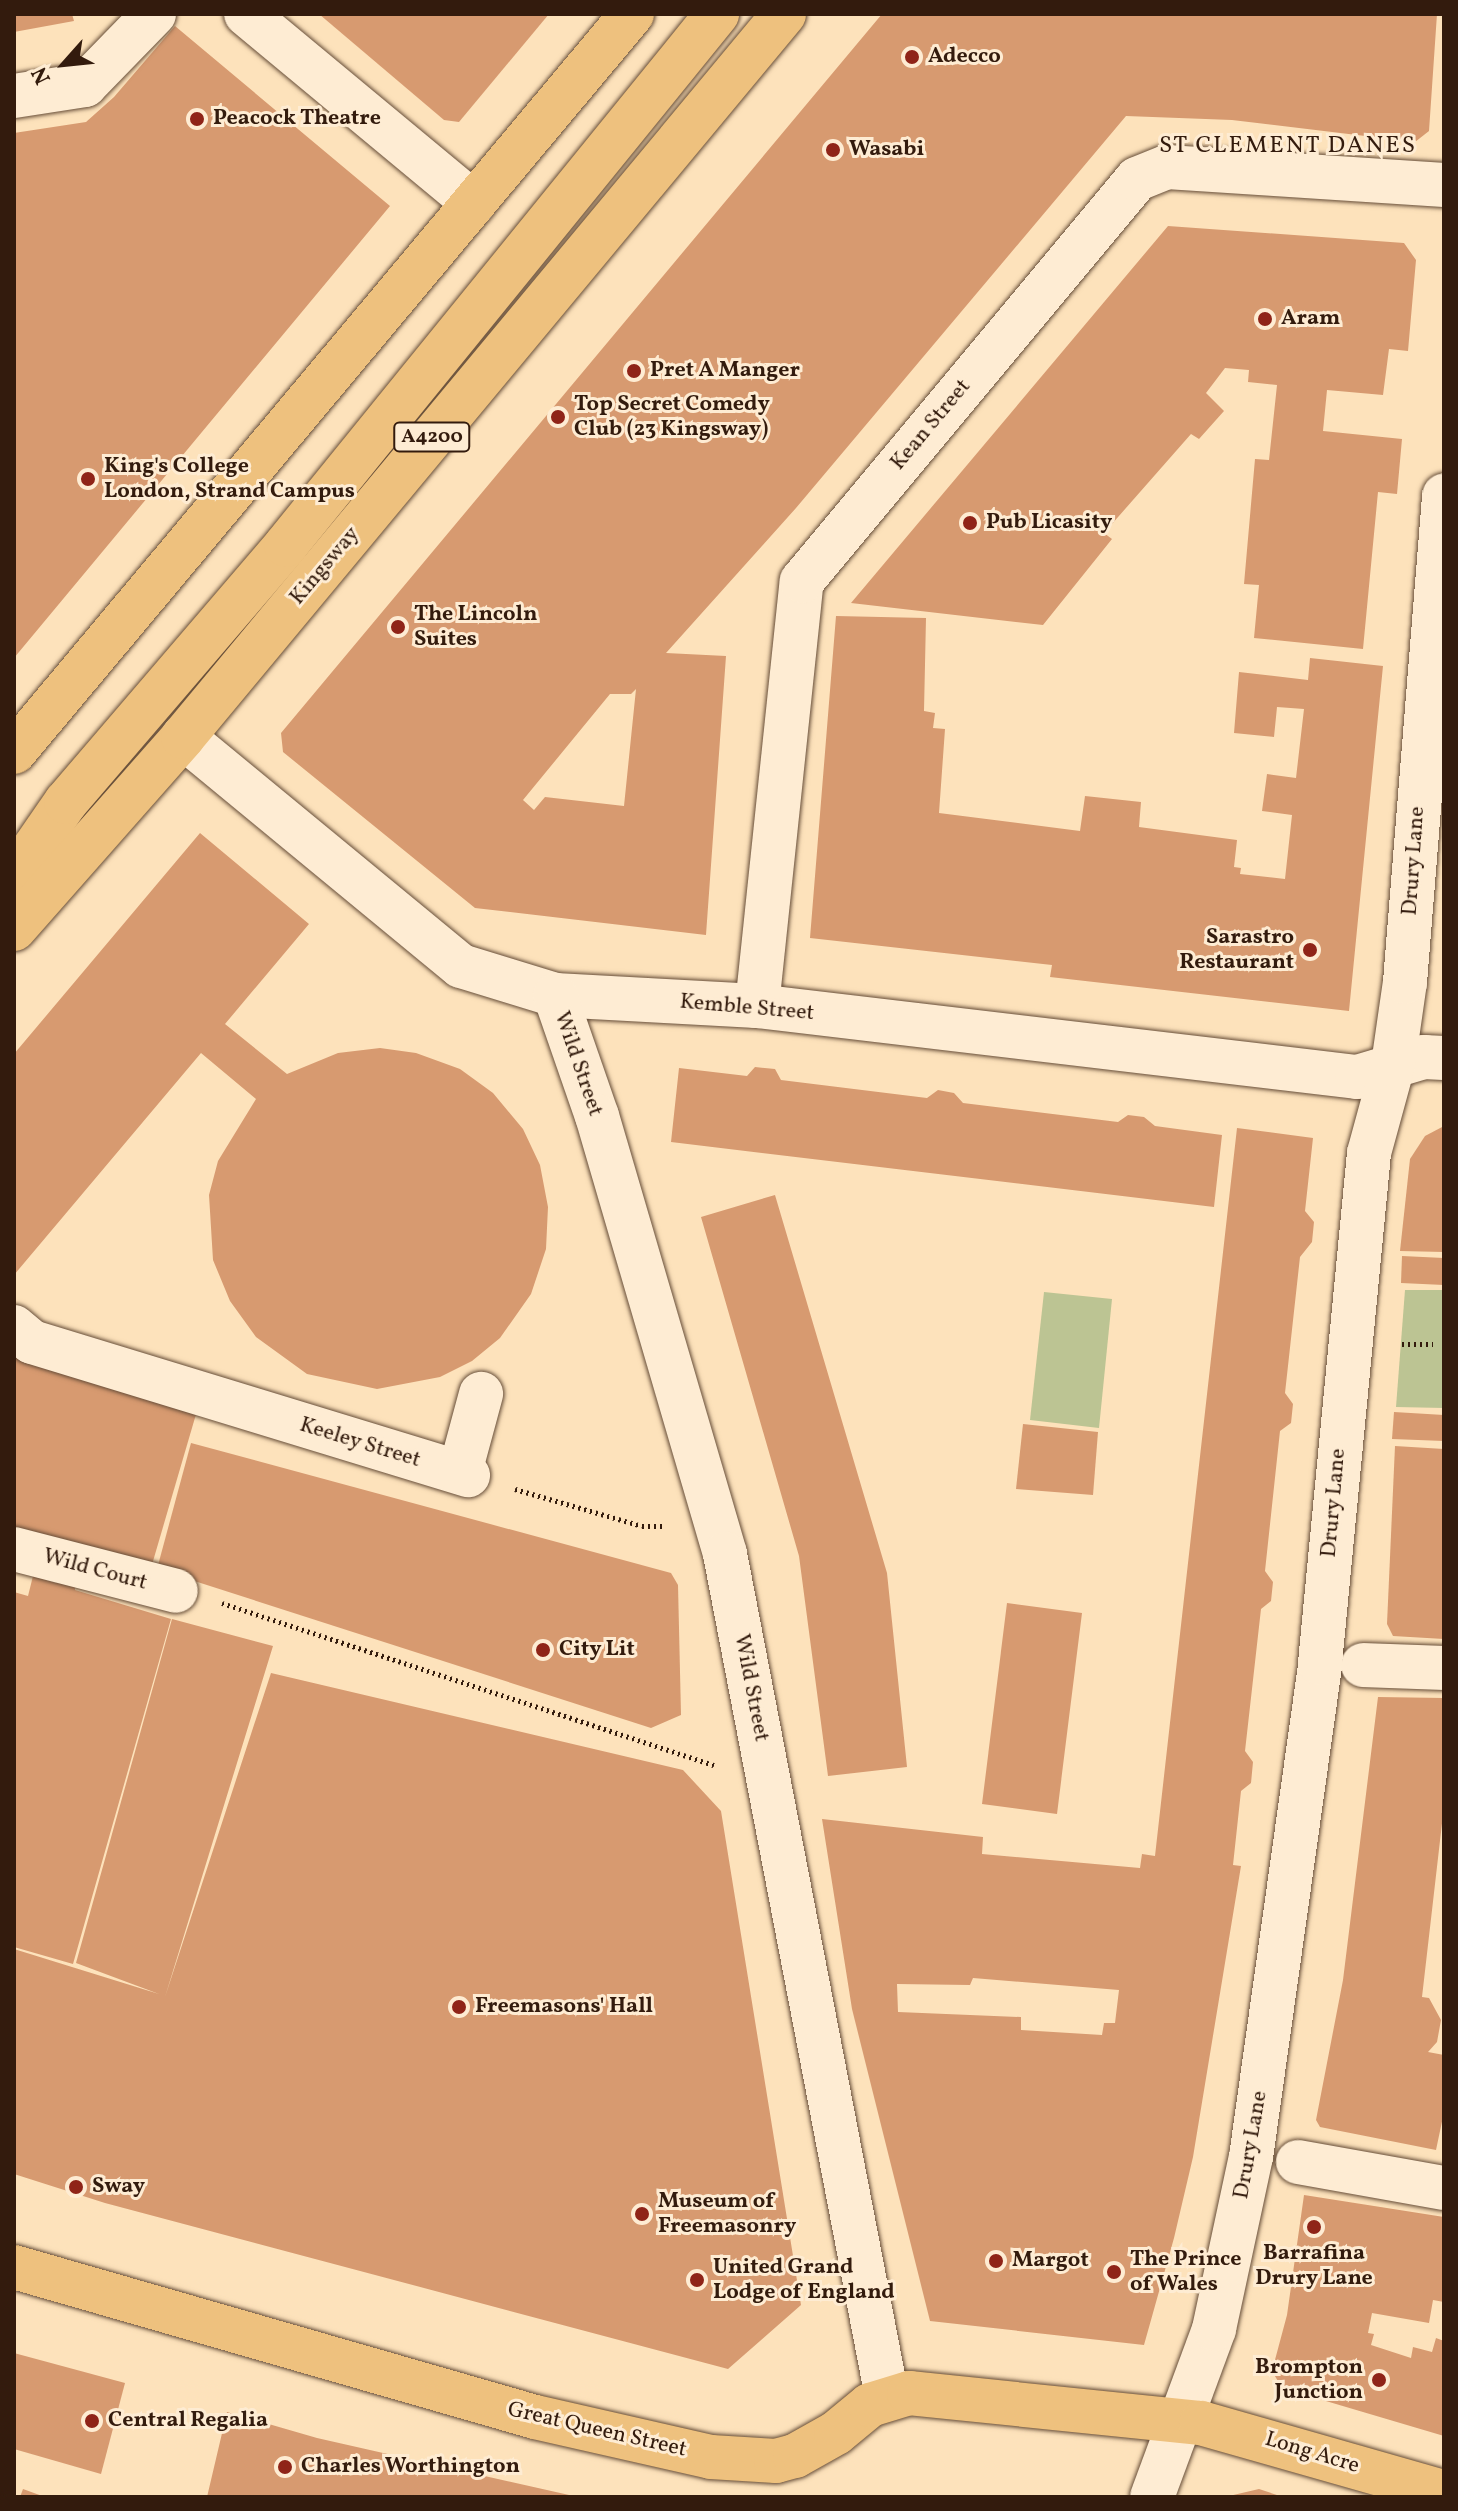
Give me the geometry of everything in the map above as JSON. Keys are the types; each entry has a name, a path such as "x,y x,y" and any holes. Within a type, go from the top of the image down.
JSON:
{"main road":[{"path":"14,752 632,14"},
{"name":"Kingsway","path":"14,877 66,802 286,545 717,14"},
{"name":"Kingsway","path":"14,929 183,737 784,14"},
{"name":"Great Queen Street","path":"14,2267 535,2417 711,2457 776,2461 795,2456 887,2397 909,2393 1179,2423"},
{"name":"Long Acre","path":"1179,2423 1243,2432 1444,2492"}],"street":[{"path":"14,96 85,85 154,14"},
{"path":"246,14 474,203"},
{"name":"Kean Street","path":"757,1006 802,581 1137,179 1167,167 1444,185"},
{"name":"Drury Lane","path":"1152,2497 1214,2329 1251,2157 1320,1663 1369,1153 1393,1065 1405,982 1444,496"},
{"name":"Kemble Street","path":"183,737 461,966 555,995 757,1006 1357,1077 1393,1065 1444,1058"},
{"name":"Wild Street","path":"555,995 597,1116 714,1514 887,2397"},
{"name":"Keeley Street","path":"14,1327 32,1342 464,1474"},
{"path":"464,1474 481,1394"},
{"name":"Wild Court","path":"14,1549 176,1591"},
{"path":"1363,1665 1444,1668"},
{"path":"1298,2162 1444,2188"}],"path":[{"path":"1422,1344 1433,1344"},
{"path":"464,1474 642,1526 714,1514"},
{"path":"275,1617 730,1771"}],"green space":[{"path":"1405,1290 1444,1290 1444,1408 1396,1407"},
{"path":"1044,1292 1112,1299 1099,1428 1030,1420"}],"building":[{"path":"14,14 72,14 74,21 14,32"},
{"path":"319,14 549,14 459,122 444,120"},
{"path":"882,14 1437,14 1429,131 1415,142 1232,120 1126,116 796,508 666,653 726,656 706,935 475,908 283,752 281,733","holes":["636,689 624,806 545,797 534,810 523,800 610,694 631,694"]},
{"name":"King's College London, Strand Campus","path":"175,26 390,206 14,658 14,133 86,122 114,97"},
{"path":"1168,226 1404,243 1416,260 1408,351 1389,349 1383,395 1327,390 1323,431 1402,439 1397,494 1378,492 1363,649 1254,638 1259,585 1244,584 1255,459 1269,460 1277,385 1248,382 1249,370 1225,368 1206,393 1224,411 1199,439 1191,434 1104,533 1112,539 1043,625 851,603"},
{"path":"836,616 926,618 924,711 935,713 933,728 945,729 939,813 1080,831 1085,796 1141,802 1139,827 1237,840 1234,867 1241,868 1240,874 1285,879 1292,815 1262,811 1267,774 1296,778 1304,709 1277,707 1274,737 1234,733 1239,672 1308,680 1310,658 1383,666 1349,1011 1050,977 1052,965 810,938"},
{"path":"200,833 309,924 225,1024 287,1074 338,1053 380,1048 416,1053 460,1069 493,1093 523,1129 540,1165 548,1207 546,1249 531,1294 500,1338 472,1361 440,1377 377,1389 307,1374 256,1337 230,1301 213,1260 209,1195 218,1161 256,1099 201,1053 14,1275 14,1054"},
{"path":"755,1067 775,1069 781,1080 927,1098 938,1090 954,1093 963,1103 1118,1122 1128,1115 1144,1117 1155,1126 1222,1135 1214,1207 671,1142 679,1068 747,1076"},
{"path":"1444,1126 1444,1252 1400,1251 1410,1159 1425,1136"},
{"path":"1237,1128 1313,1138 1305,1211 1314,1222 1312,1242 1300,1257 1285,1393 1293,1404 1291,1423 1280,1431 1265,1571 1273,1582 1271,1601 1261,1609 1245,1751 1253,1762 1251,1783 1241,1791 1233,1865 1241,1866 1193,2157 1144,2345 930,2321 852,2009 822,1819 983,1837 982,1854 1140,1868 1142,1854 1155,1856","holes":["973,1978 1119,1990 1115,2023 1104,2023 1102,2035 1021,2030 1021,2017 898,2012 897,1984 970,1985"]},
{"path":"775,1195 887,1573 907,1767 828,1776 799,1556 701,1217"},
{"path":"1402,1256 1444,1258 1444,1285 1401,1283"},
{"path":"14,1343 199,1404 151,1568 14,1535"},
{"path":"1394,1412 1444,1415 1444,1441 1392,1439"},
{"path":"1023,1424 1098,1432 1093,1495 1016,1489"},
{"name":"City Lit","path":"191,1443 671,1573 678,1585 681,1715 651,1728 157,1569"},
{"path":"1395,1446 1444,1449 1444,1639 1393,1636 1387,1624"},
{"path":"33,1576 56,1583 60,1576 75,1577 75,1590 171,1619 73,1964 14,1947 14,1592 28,1596"},
{"path":"1007,1603 1082,1613 1057,1814 982,1804"},
{"name":"Freemasons' Hall","path":"172,1619 273,1646 165,1997 271,1673 683,1770 721,1811 801,2305 728,2369 105,2203 14,2174 14,1949 159,1994 76,1963"},
{"path":"1378,1697 1444,1698 1444,1806 1422,1997 1429,1998 1441,2020 1437,2042 1428,2052 1444,2055 1444,2112 1436,2150 1320,2127 1316,2120 1343,1980"},
{"path":"1304,2195 1444,2217 1444,2302 1433,2300 1429,2323 1372,2313 1368,2333 1374,2334 1371,2345 1411,2358 1413,2347 1432,2352 1436,2338 1444,2341 1444,2436 1282,2388 1272,2371 1287,2315"},
{"path":"14,2353 125,2383 101,2474 14,2449"},
{"path":"227,2412 317,2438 578,2497 207,2497"},
{"path":"23,2489 45,2497 20,2497"},
{"path":"1259,2489 1283,2497 1229,2497 1229,2496"}],"place":[{"name":"Adecco","path":"912,57"},
{"name":"Peacock Theatre","path":"197,119"},
{"name":"Wasabi","path":"833,150"},
{"name":"Aram","path":"1265,319"},
{"name":"Pret A Manger","path":"634,371"},
{"name":"Top Secret Comedy Club (23 Kingsway)","path":"558,417"},
{"name":"King's College London, Strand Campus","path":"88,479"},
{"name":"Pub Licasity","path":"970,523"},
{"name":"The Lincoln Suites","path":"398,627"},
{"name":"Sarastro Restaurant","path":"1310,950"},
{"name":"City Lit","path":"543,1650"},
{"name":"Freemasons' Hall","path":"459,2007"},
{"name":"Sway","path":"76,2187"},
{"name":"Museum of Freemasonry","path":"642,2214"},
{"name":"Barrafina Drury Lane","path":"1314,2227"},
{"name":"Margot","path":"996,2261"},
{"name":"The Prince of Wales","path":"1114,2272"},
{"name":"United Grand Lodge of England","path":"697,2280"},
{"name":"Brompton Junction","path":"1379,2380"},
{"name":"Central Regalia","path":"92,2421"},
{"name":"Charles Worthington","path":"285,2467"}],"district":[{"name":"ST CLEMENT DANES","path":"1288,147"}]}
